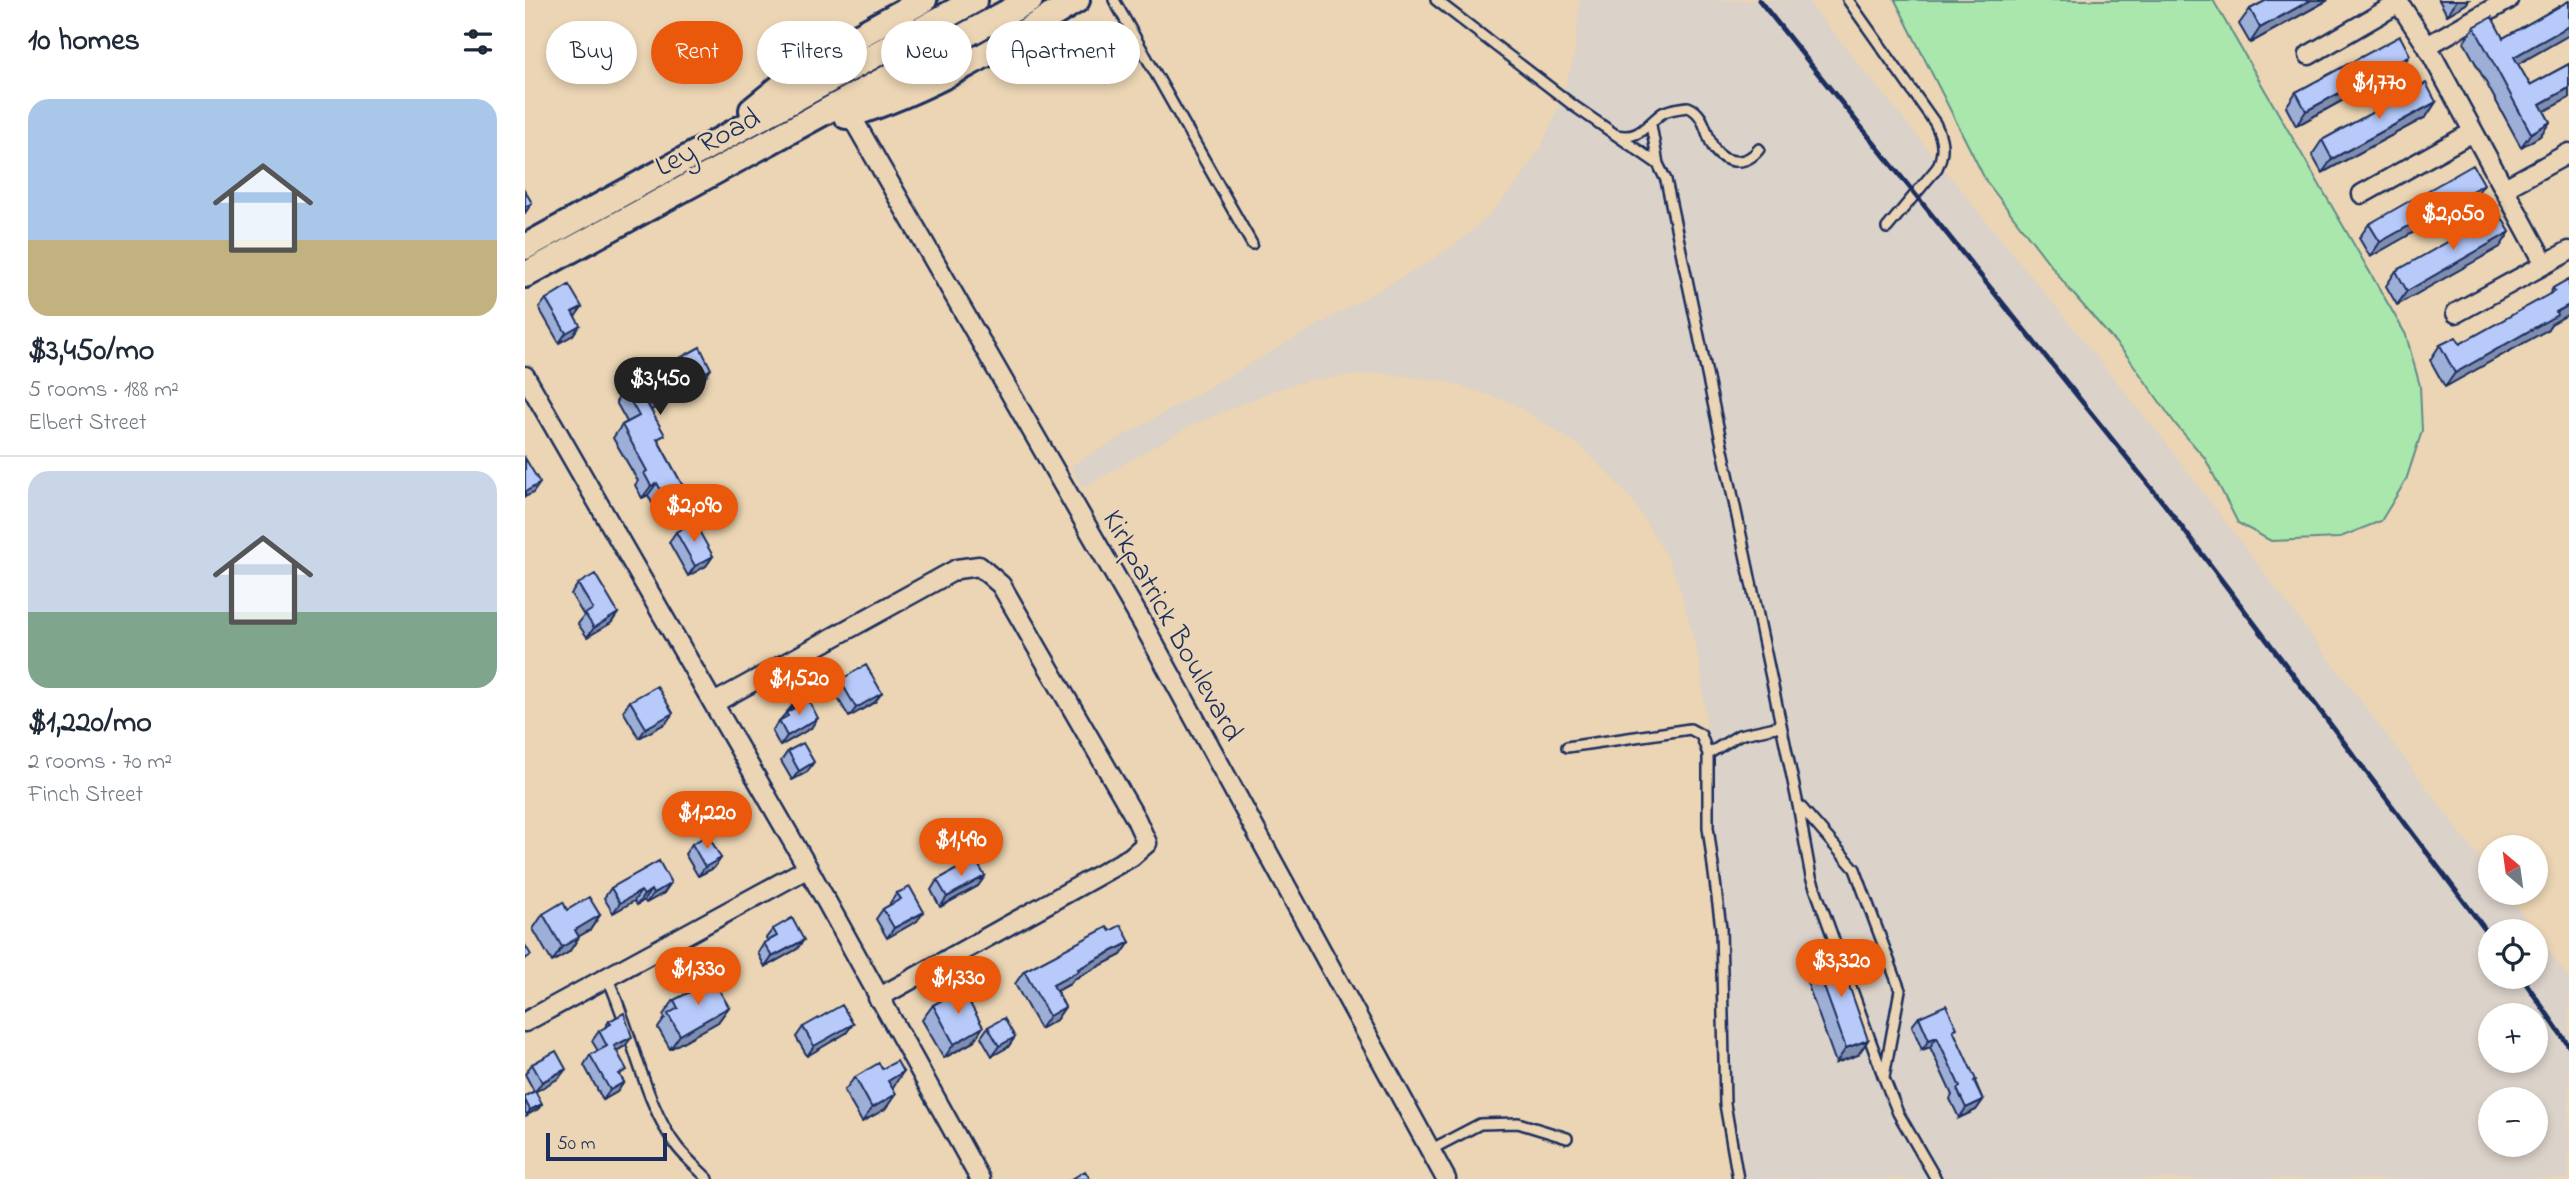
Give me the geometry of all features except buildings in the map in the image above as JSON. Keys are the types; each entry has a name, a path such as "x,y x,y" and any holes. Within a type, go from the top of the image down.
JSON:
{"main road":[{"path":"675,166 736,122 811,62 924,0"},
{"name":"Ley Road","path":"867,59 975,0"},
{"name":"Ley Road","path":"525,275 791,131 847,109 1030,0"},
{"path":"842,84 840,91 847,109 926,86 1013,40 1077,0"},
{"name":"Ley Road","path":"525,247 823,84"}],"street":[{"path":"2427,46 2508,0"},
{"path":"2309,55 2398,2 2427,46 2545,264"},
{"name":"Kirkpatrick Boulevard","path":"847,109 1143,624 1446,1179"},
{"path":"2362,194 2473,132"},
{"path":"2505,188 2569,153"},
{"path":"2456,313 2569,251"},
{"path":"525,376 809,867 878,998 980,1179"},
{"path":"714,703 957,569 979,566 1001,585 1136,819 1147,843 1131,857 878,998"},
{"path":"525,1022 809,867"}],"lane":[{"path":"1114,0 1252,244"},
{"path":"1436,0 1615,135 1658,164"},
{"path":"1847,0 1935,123 1943,145 1937,168 1887,228"},
{"path":"1615,135 1635,136 1666,111 1688,107 1700,115 1713,149 1719,156 1740,161 1754,155 1759,149"},
{"path":"1651,125 1658,164 1666,180 1674,212 1811,877 1898,1113 1936,1179"},
{"path":"1708,754 1739,735 1780,726"},
{"path":"1567,747 1690,729 1701,735 1708,754 1708,827 1721,928 1725,1104 1738,1179"},
{"path":"1798,805 1855,869 1900,990 1884,1078"},
{"path":"607,977 660,1115 677,1146 708,1179"},
{"path":"1430,1150 1480,1124 1518,1123 1567,1138"}],"shaded area":[{"path":"1580,0 1807,0 2163,439 2478,856 2478,905 2515,905 2526,919 2478,919 2478,989 2548,989 2548,950 2569,979 2569,1179 1745,1179 1734,1112 1700,664 1681,591 1668,558 1633,501 1609,474 1580,446 1513,403 1445,381 1379,373 1310,380 1274,390 1188,427 1083,488 1071,466 1459,242 1490,214 1516,185 1541,147 1557,111 1574,57"}],"green space":[{"path":"1895,0 2213,0 2406,335 2420,386 2422,431 2406,480 2381,521 2338,538 2271,541 2238,523 2205,458 2176,425 2128,357 2069,289 1986,181"}],"railway":[{"path":"1759,0 2165,505 2478,920"},
{"path":"2530,989 2569,1046"}]}
